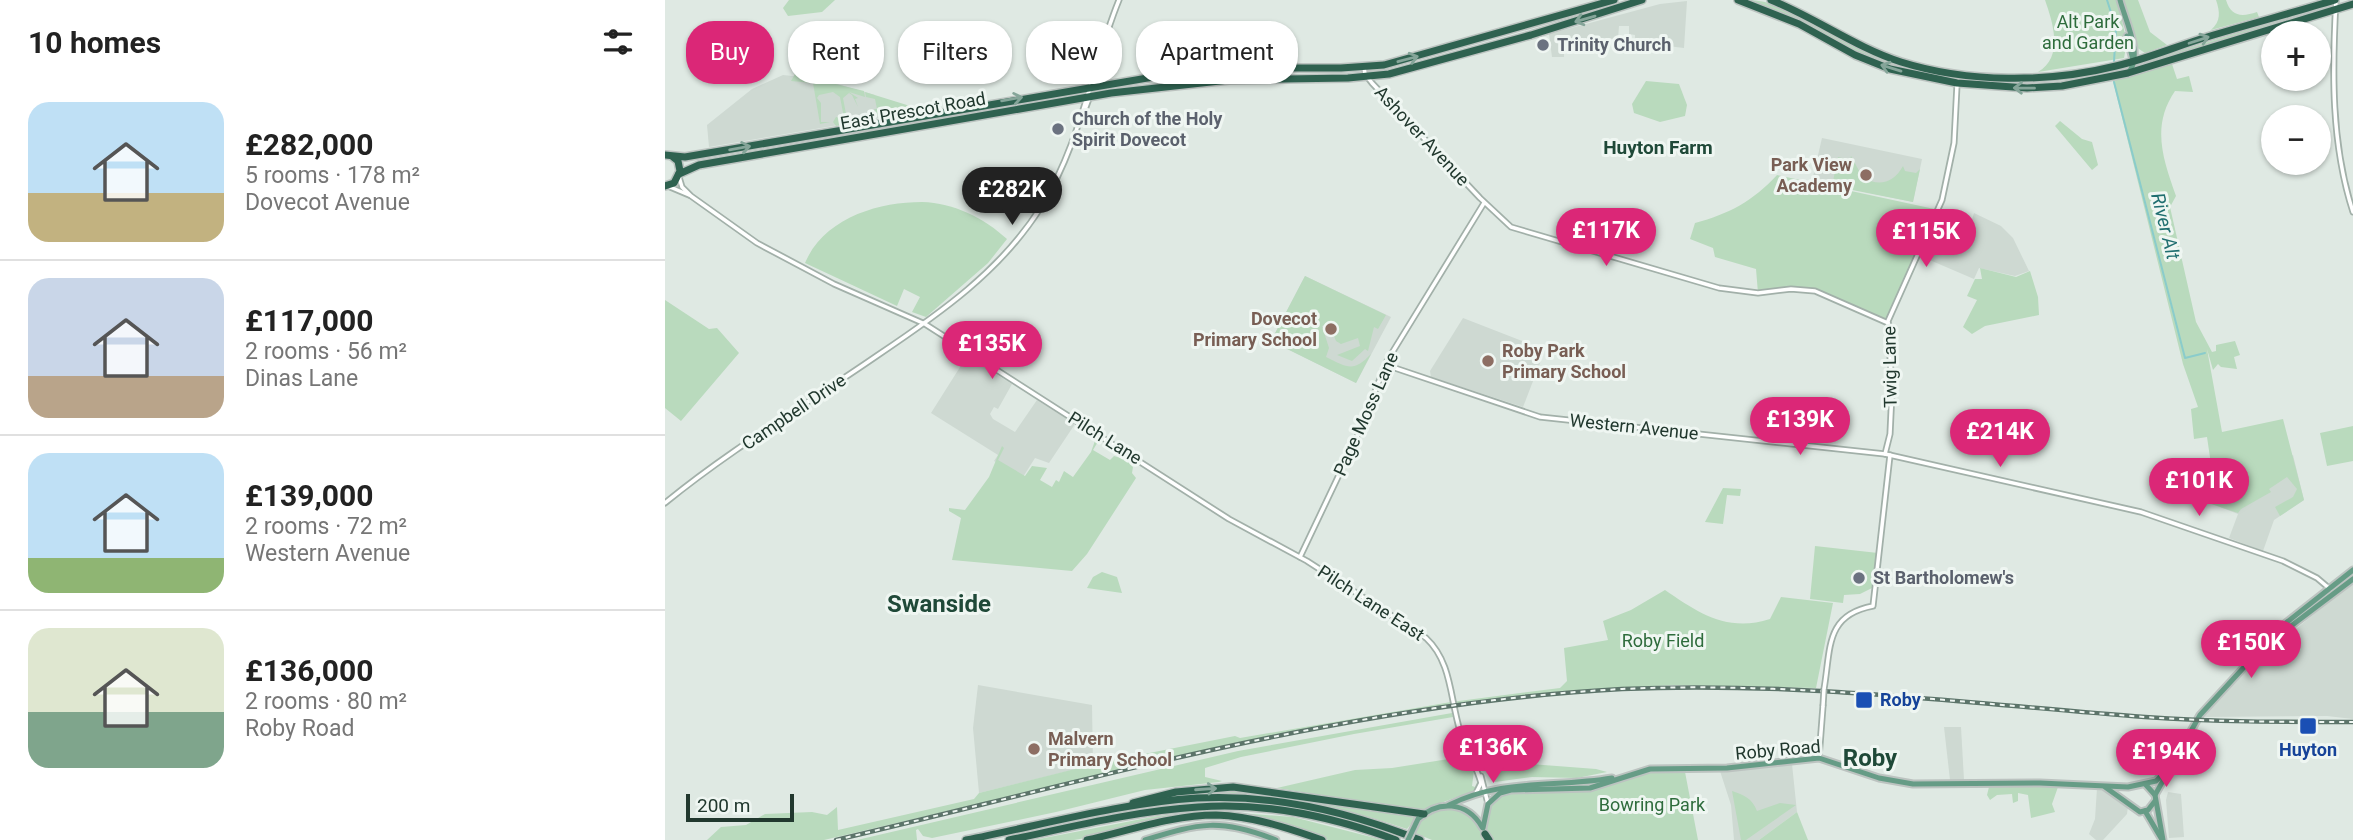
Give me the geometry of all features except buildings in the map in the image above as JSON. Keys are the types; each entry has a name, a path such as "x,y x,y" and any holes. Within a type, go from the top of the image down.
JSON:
{"highway":[{"name":"East Prescot Road","path":"1122,81 1215,70 1364,67 1395,63 1613,0"},
{"name":"East Prescot Road","path":"669,156 1052,93 1088,93 1229,80 1367,77 1501,44 1642,0"},
{"path":"1738,0 1799,24 1873,63 1957,83 2050,88 2128,73 2353,4"},
{"path":"1772,0 1798,11 1871,52 1905,63 1945,71 2002,77 2062,76 2134,62 2335,0"},
{"path":"1498,34 1501,44"},
{"name":"East Prescot Road","path":"665,186 699,165 1072,99 1101,84"},
{"path":"669,156 679,164 679,175"},
{"path":"1044,824 1157,796 1216,788 1285,792 1421,816"},
{"path":"966,840 1158,803 1230,798 1322,809 1420,840"},
{"path":"1009,840 1171,809 1230,806 1320,818 1397,840"},
{"path":"1087,840 1192,817 1216,815 1263,822 1322,840"}],"main road":[{"path":"2120,0 2129,52 2134,62 2142,67 2149,66"},
{"path":"2128,73 2134,62"},
{"path":"2145,811 2155,798 2200,715 2282,626 2352,574"},
{"path":"2282,626 2291,626 2352,574"},
{"name":"Roby Road","path":"1421,816 1435,807 1448,806 1476,793 1526,783 1572,784 1655,768 1727,768 1819,758 1879,778 1913,784 2135,786"},
{"path":"2129,803 2130,792 2135,786 2156,781 2173,764"},
{"name":"Roby Road","path":"1488,804 1500,793 1511,790 1577,790 1601,785 1622,776"},
{"path":"2143,784 2151,788 2155,798 2162,840"},
{"path":"2102,785 2136,810 2145,811"},
{"path":"1486,835 1488,804"},
{"path":"1448,806 1469,811 1486,835"},
{"path":"2145,811 2162,840"},
{"path":"1408,840 1421,816"},
{"path":"1145,840 1205,823 1234,827 1276,840"}],"street":[{"path":"1112,21 1119,0"},
{"path":"2335,0 2334,108 2340,162 2353,212"},
{"name":"Ashover Avenue","path":"1364,67 1367,77 1485,203 1506,223 1520,230 1719,288 1758,293 1791,289 1815,290 1888,323"},
{"name":"Twig Lane","path":"1819,758 1824,689 1838,622 1850,612 1873,606 1890,434 1892,391 1888,323 1942,200 1954,143 1957,83"},
{"path":"1082,117 1091,84"},
{"name":"Campbell Drive","path":"665,503 925,324 989,270 1022,233 1056,180 1082,117 1088,93"},
{"path":"1072,99 1082,109"},
{"name":"Pilch Lane","path":"679,175 680,184 691,196 757,243 832,283 925,324 1229,519 1300,557"},
{"name":"Pilch Lane","path":"665,186 691,196"},
{"name":"Page Moss Lane","path":"1300,557 1357,437 1385,365 1485,203"},
{"path":"912,318 915,325 912,332"},
{"name":"Western Avenue","path":"1385,365 1540,417 1887,454 2159,517 2283,561 2317,578 2330,589"},
{"name":"Pilch Lane East","path":"1300,557 1420,634 1435,647 1446,670 1458,723 1481,785 1476,793"},
{"name":"Pilch Lane East","path":"1477,771 1484,780 1488,804"},
{"path":"1484,780 1497,788"}],"shaded area":[{"path":"1687,1 1684,48 1635,42 1635,35 1629,34 1629,26 1619,26 1618,39 1598,38 1564,45 1564,57 1552,57 1549,34 1660,4"},
{"path":"788,76 788,84 837,84 875,95 880,118 709,147 707,125 752,89 763,84 774,84 774,79"},
{"name":"Park View Academy","path":"1822,138 1922,159 1913,202 1812,181"},
{"path":"1974,213 2001,226 2013,238 2029,271 2015,276 1979,268 1974,279 1925,258 1936,236 1966,240"},
{"name":"Dovecot Primary School","path":"1305,276 1391,317 1356,383 1271,341"},
{"name":"Roby Park Primary School","path":"1463,318 1545,350 1523,407 1431,377 1430,371"},
{"path":"967,356 1012,384 998,409 994,407 990,414 993,419 1015,432 1037,400 1075,424 1049,463 1035,458 1023,477 994,461 998,455 931,413"},
{"path":"2293,455 2304,500 2274,520 2263,551 2229,538 2238,514 2220,507 2224,487"},
{"path":"2353,582 2353,719 2327,716 2204,717 2284,630 2297,628"},
{"name":"Malvern Primary School","path":"978,685 1092,705 1093,765 979,793 973,728"},
{"path":"1944,727 1961,727 1964,780 1950,780"},
{"path":"1792,764 1797,812 1759,840 1734,840 1731,805 1720,771"},
{"path":"2097,788 2128,806 2127,814 2103,840 2096,840 2089,834 2095,819"},
{"path":"2168,792 2181,794 2184,837 2169,838 2166,800"}],"green space":[{"path":"789,0 835,0 822,12 788,16 783,8"},
{"path":"1747,0 1779,6 1794,12 1878,57 1968,76 1967,82 1875,61"},
{"name":"Alt Park and Garden","path":"2045,0 2117,0 2127,42 2124,58 2038,72 2046,66 2054,49 2053,29"},
{"path":"2120,0 2138,0 2150,32 2167,45 2145,53 2136,47"},
{"path":"2216,0 2226,0 2234,13 2247,15 2257,12 2259,17 2211,30 2219,16"},
{"path":"2324,6 2325,10 2289,21 2276,21"},
{"path":"2261,25 2261,30 2149,64 2143,62"},
{"path":"2172,64 2177,79 2189,76 2193,92 2175,91 2163,117 2161,130 2164,156 2176,196 2170,207 2196,322 2212,352 2216,351 2216,345 2235,341 2240,355 2234,357 2237,369 2221,367 2218,364 2213,370 2207,349 2222,432 2283,419 2304,500 2280,516 2275,507 2293,497 2297,489 2287,477 2269,489 2271,492 2238,513 2178,493 2181,481 2212,471 2207,437 2194,439 2191,409 2198,407 2183,364 2113,81"},
{"path":"1646,81 1679,84 1687,105 1685,116 1660,122 1634,113 1632,104"},
{"path":"813,84 836,84 864,91 865,97 849,92 858,98 855,99 858,107 849,93 843,98 847,119 855,119 856,122 836,126 833,122 836,117 844,118 840,97 833,92 819,95 817,98 821,103 821,122 830,122 820,124"},
{"path":"865,92 923,110 880,118 874,109 877,109 875,99 866,97"},
{"path":"2060,121 2082,139 2092,142 2098,165 2092,170 2055,126"},
{"path":"1851,156 1863,178 1875,182 1890,180 1903,166 1905,171 1916,173 1920,169 1913,202 1832,186 1838,157 1850,160"},
{"path":"1777,175 1939,210 1888,323 1815,291 1758,293 1756,269 1715,257 1713,248 1690,239 1695,223 1740,205"},
{"path":"922,202 946,205 968,213 989,224 1007,239 988,263 926,317 912,312 920,297 904,289 897,306 805,263 825,234 854,216 888,205"},
{"path":"1980,268 2016,277 2030,271 2038,297 2039,315 1985,326 1972,334 1963,327 1977,300 1967,296 1975,279 1982,279"},
{"name":"Dovecot Primary School","path":"1305,276 1386,315 1378,329 1374,327 1368,351 1365,349 1352,361 1337,355 1360,346 1358,338 1341,344 1336,341 1329,324 1322,326 1329,348 1326,357 1340,364 1355,366 1371,354 1356,383 1271,341"},
{"path":"665,300 709,329 717,328 739,353 681,421 665,408"},
{"path":"2353,426 2353,461 2327,466 2320,433"},
{"path":"1096,438 1099,440 1093,450 1110,460 1114,456 1127,460 1133,467 1132,473 1136,478 1087,554 1072,571 952,560 961,518 949,511 949,508 965,510 989,477 1002,446 1004,448 998,460 1025,476 1032,466 1047,468 1040,480 1052,487 1056,480 1059,482 1064,471 1073,477 1091,452"},
{"path":"1723,488 1741,489 1740,496 1727,495 1723,524 1705,522"},
{"path":"1815,546 1878,553 1872,588 1860,594 1844,595 1843,603 1810,599"},
{"path":"1102,572 1117,577 1122,593 1087,588 1093,577"},
{"name":"Roby Field","path":"1665,590 1701,613 1726,622 1754,623 1770,619 1781,597 1833,603 1816,688 1672,685 1567,691 1452,704 1237,743 824,840 707,840 721,827 746,825 765,814 812,812 827,815 837,807 838,830 974,799 979,793 1099,763 1235,736 1240,738 1451,702 1560,688 1567,681 1564,648 1608,640 1603,621 1631,610"},
{"path":"1452,713 1453,717 1241,757 1205,768 1205,777 1222,781 1219,782 1145,790 932,838 923,836 918,829 917,840 857,840 1238,751"},
{"path":"1455,758 1468,759 1474,771 1472,786 1475,787 1479,778 1480,783 1476,790 1419,811 1277,788 1355,770 1392,768"},
{"path":"1479,760 1607,772 1577,778 1532,777 1495,782"},
{"name":"Bowring Park","path":"1669,768 1685,772 1698,840 1489,840 1485,834 1488,804 1504,791 1577,790 1622,776"},
{"path":"1989,787 2058,787 2052,804 2055,812 2031,818 2028,795 2018,793 2018,801 2013,803 2012,794 1997,795 1990,800 1987,795"},
{"path":"1236,790 1418,815 1407,829 1350,812 1292,800 1203,794 1172,796"},
{"path":"1732,791 1747,798 1757,811 1780,803 1796,805 1746,840 1741,840"},
{"path":"1444,808 1459,810 1470,816 1479,826 1483,840 1432,840 1415,833 1423,819"},
{"path":"1213,811 1293,817 1383,840 1328,840 1282,825 1228,814 1074,840 1034,840 1157,816"},
{"path":"1797,812 1808,840 1759,840"}],"waterway":[{"name":"River Alt","path":"2107,0 2116,28 2114,62"},
{"name":"River Alt","path":"2114,82 2185,358 2205,353"}],"railway":[{"path":"836,840 1128,769 1324,727 1522,697 1622,689 1753,688 1884,695 2171,719 2353,722"}],"place":[{"name":"Trinity Church","path":"1543,45"},
{"name":"Church of the Holy Spirit Dovecot","path":"1058,129"},
{"name":"Park View Academy","path":"1866,175"},
{"name":"Dovecot Primary School","path":"1331,329"},
{"name":"Roby Park Primary School","path":"1488,361"},
{"name":"St Bartholomew's","path":"1859,578"},
{"name":"Roby","path":"1864,700"},
{"name":"Huyton","path":"2308,726"},
{"name":"Malvern Primary School","path":"1034,749"}],"district":[{"name":"Huyton Farm","path":"1658,147"},
{"name":"Swanside","path":"939,604"},
{"name":"Roby","path":"1870,758"}]}
